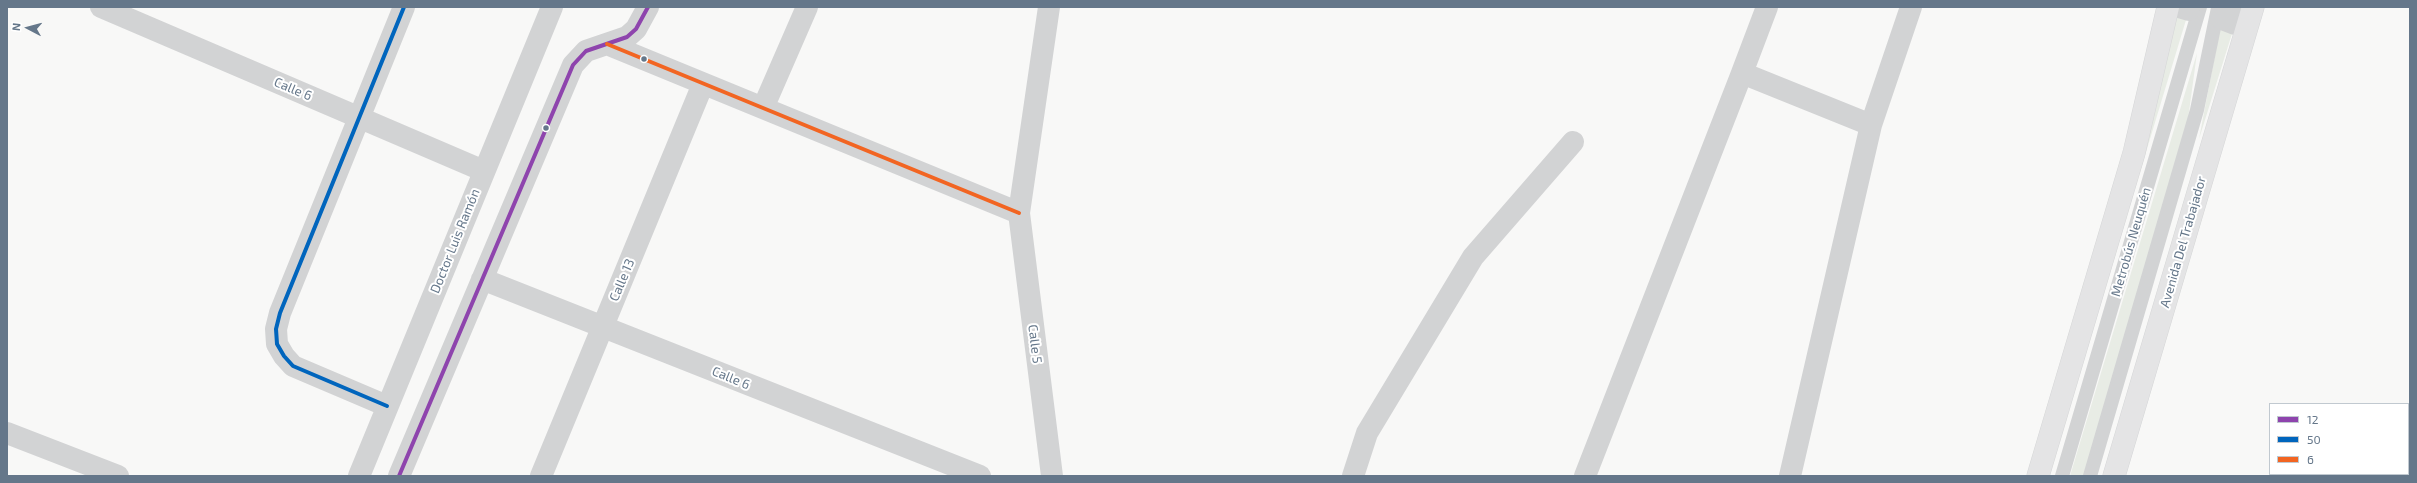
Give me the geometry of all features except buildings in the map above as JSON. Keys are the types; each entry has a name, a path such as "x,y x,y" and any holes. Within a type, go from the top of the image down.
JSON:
{"main road":[{"path":"2038,476 2130,167 2168,7"},
{"name":"Avenida Del Trabajador","path":"2114,476 2253,7"}],"street":[{"name":"Calle 6","path":"101,7 484,171"},
{"path":"387,406 293,366 284,356 278,344 276,329 280,313 404,7"},
{"name":"Doctor Luis Ramón","path":"359,476 552,7"},
{"path":"399,476 573,65 586,51 627,37 636,29 648,7"},
{"path":"762,108 807,7"},
{"name":"Calle 5","path":"1049,7 1019,213 1052,476"},
{"path":"1585,476 1767,7"},
{"path":"1790,476 1871,125 1911,7"},
{"path":"2179,7 2188,10 2189,7"},
{"path":"2226,7 2222,19 2236,24 2240,7"},
{"path":"607,44 1019,213"},
{"path":"1742,73 1871,125"},
{"name":"Calle 13","path":"541,476 703,84"},
{"path":"1353,476 1367,433 1473,257 1573,142"},
{"name":"Calle 6","path":"482,279 980,476"},
{"path":"7,433 118,476"}],"lane":[{"name":"Metrobús Neuquén","path":"2062,476 2200,7"},
{"name":"Metrobús Neuquén","path":"2090,476 2197,110 2219,7"}],"shaded area":[{"path":"2174,7 2189,10 2140,172"},
{"path":"2222,19 2235,24 2199,139 2215,55"},
{"path":"2197,53 2188,119 2084,476 2070,476"}],"transit line":[{"name":"50","path":"387,406 293,366 284,356 277,344 276,329 280,313 404,7"},
{"name":"12","path":"399,476 573,65 586,51 627,37 636,29 648,7"},
{"name":"6","path":"607,44 1019,213"}]}
